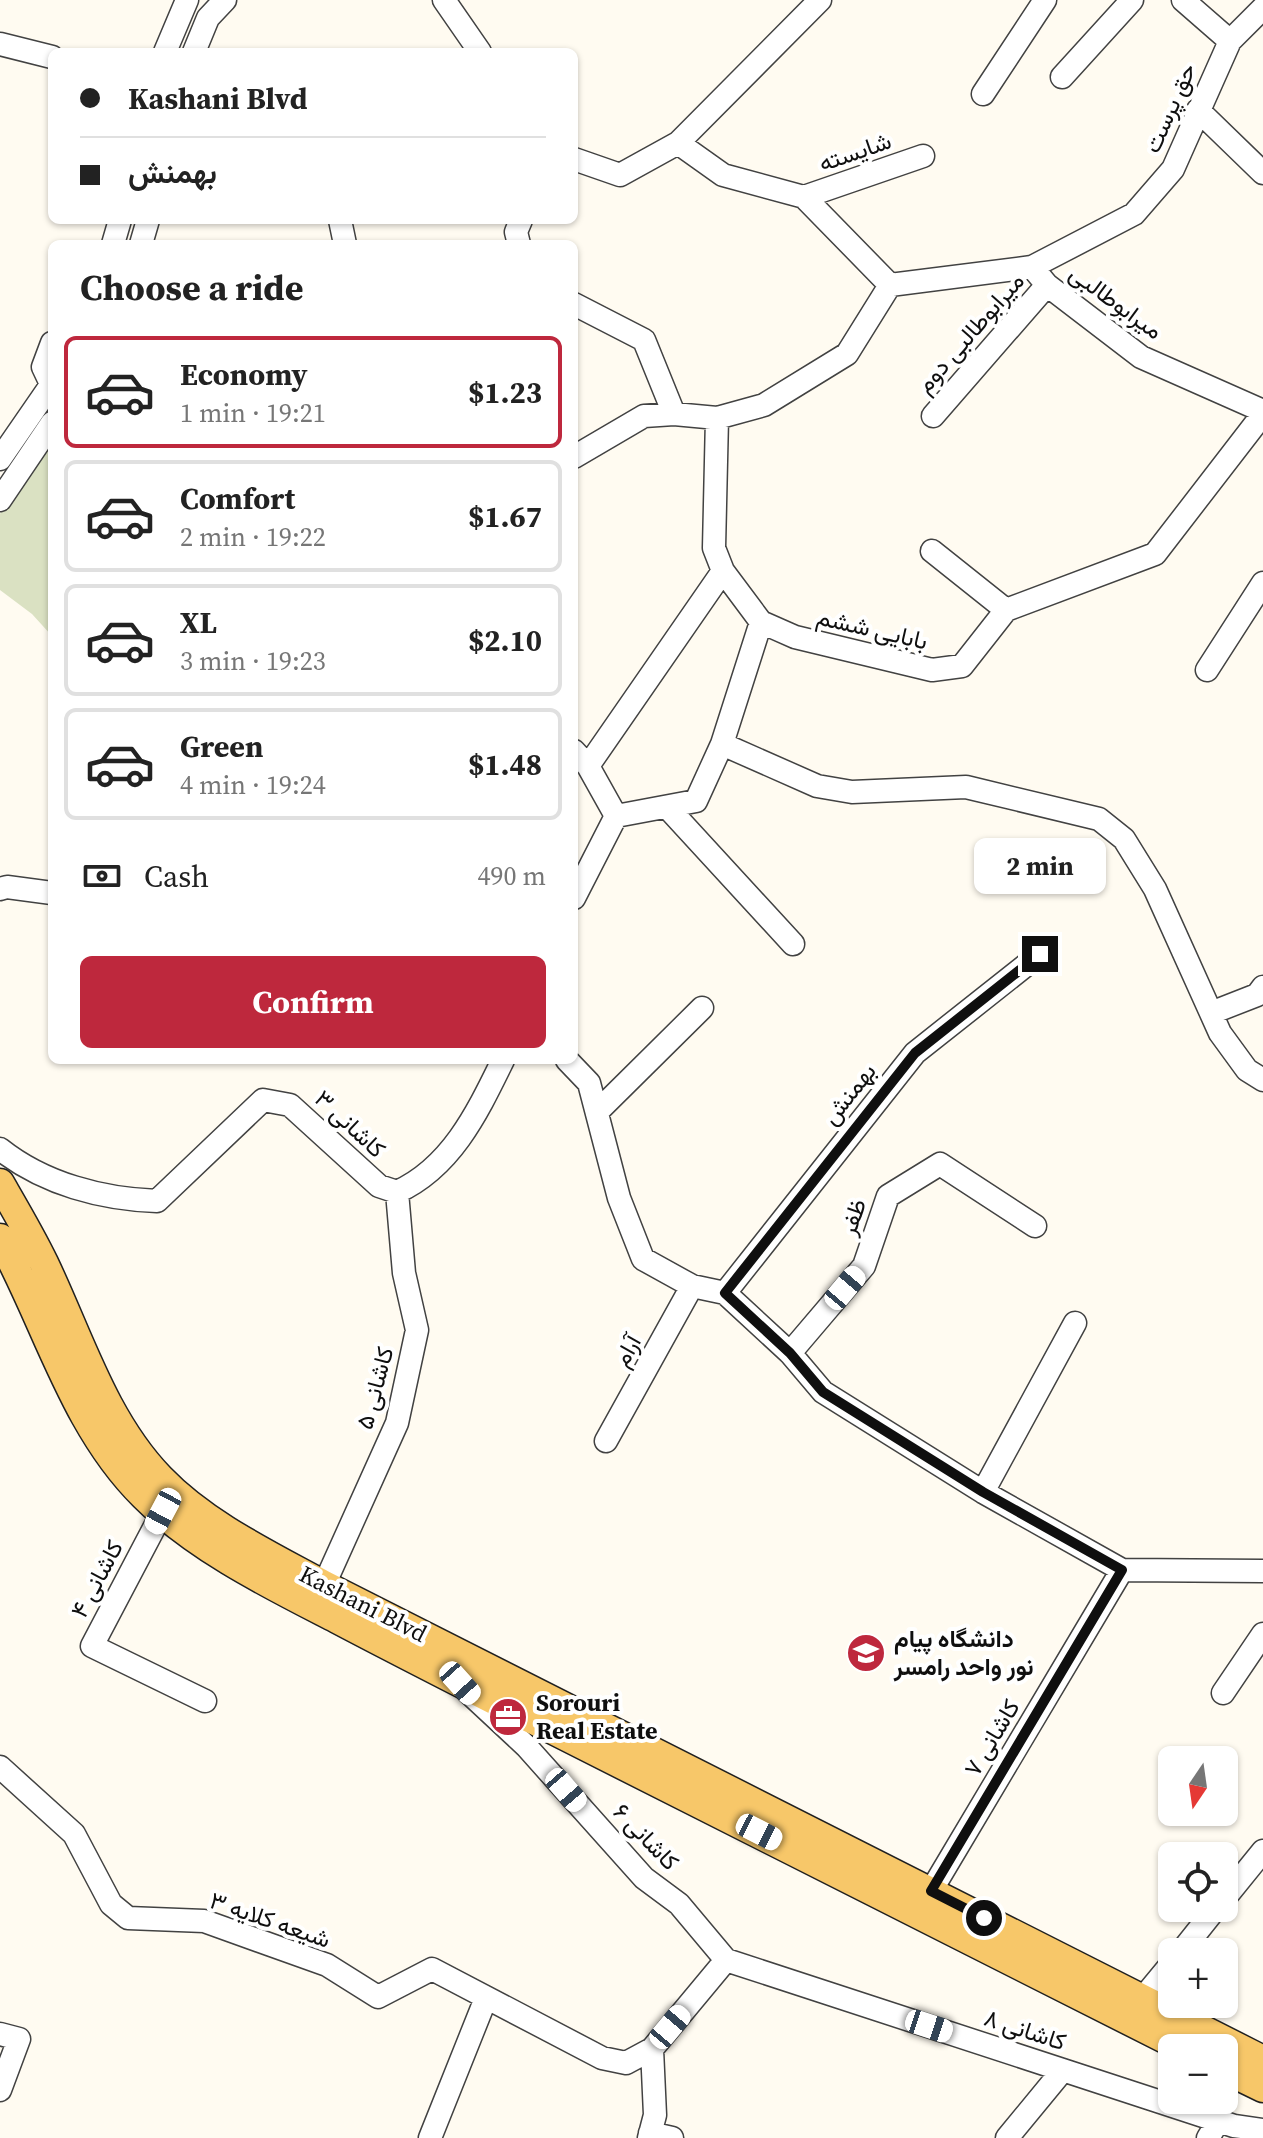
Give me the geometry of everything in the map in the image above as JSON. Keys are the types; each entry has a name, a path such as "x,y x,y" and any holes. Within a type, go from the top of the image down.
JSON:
{"main road":[{"name":"Kashani Blvd","path":"0,1183 43,1261 97,1384 124,1433 161,1479 205,1514 324,1585 925,1902 1158,2034"},
{"name":"Kashani Blvd","path":"0,1238 24,1283 72,1393 110,1454 144,1496 251,1572 460,1683 925,1902 1143,1998 1263,2060"},
{"path":"1238,2076 1263,2088"}],"street":[{"path":"196,48 208,18 225,0"},
{"path":"444,0 477,48"},
{"path":"578,160 620,175 678,143 820,0"},
{"path":"983,94 1045,0"},
{"path":"1062,77 1132,0"},
{"path":"1183,0 1230,41"},
{"path":"167,48 186,1"},
{"name":"حق پرست","path":"1032,267 1134,214 1173,169 1230,41 1263,8"},
{"path":"0,44 48,56"},
{"path":"1198,110 1263,173"},
{"path":"678,143 723,175 804,197 890,285"},
{"name":"شایسته","path":"804,197 923,156"},
{"path":"890,285 1032,267"},
{"name":"میرابوطالبی","path":"1032,267 1047,285 1141,357 1263,413"},
{"path":"578,455 644,416 674,414 717,418 764,405 847,354 890,285"},
{"name":"میرابوطالبی دوم","path":"933,416 1047,285"},
{"path":"578,306 644,340 674,414"},
{"path":"48,350 43,367 48,378"},
{"path":"0,459 48,389"},
{"path":"932,551 1006,610 1155,554 1263,413"},
{"path":"616,816 696,801 722,744 761,622 723,571 714,548 717,418"},
{"path":"0,500 48,429"},
{"path":"616,816 581,758 723,571"},
{"path":"1207,670 1263,583"},
{"name":"بابایی ششم","path":"761,622 795,637 932,670 962,666 1006,610"},
{"path":"722,744 817,786 852,792 966,787 1099,819 1124,839 1155,889 1220,1033 1247,1070 1263,1080"},
{"path":"668,808 793,944"},
{"path":"578,890 616,816"},
{"path":"0,889 7,887 48,892"},
{"name":"بهمنش","path":"725,1293 915,1053 1040,954"},
{"path":"1211,1013 1257,995 1263,987"},
{"path":"597,1112 702,1008"},
{"path":"397,1192 415,1184 468,1132 501,1064"},
{"path":"571,1064 589,1083 619,1198 643,1259 692,1286 725,1293 790,1353 823,1392 983,1492 1122,1570 1263,1571"},
{"name":"کاشانی ۳","path":"0,1149 59,1183 119,1200 157,1201 263,1100 290,1105 379,1186 397,1192"},
{"name":"ظفر","path":"790,1353 864,1266 888,1196 940,1164 1035,1226"},
{"name":"کاشانی ۵","path":"324,1585 397,1423 417,1330 404,1273 397,1192"},
{"name":"آرام","path":"606,1441 692,1286"},
{"path":"983,1492 1075,1323"},
{"name":"کاشانی ۴","path":"163,1511 92,1646 205,1701"},
{"name":"کاشانی ۷","path":"925,1902 1122,1570"},
{"path":"1223,1693 1263,1634"},
{"name":"کاشانی ۶","path":"460,1683 484,1710 526,1746 644,1878 679,1904 726,1960"},
{"name":"شیعه کلایه ۳","path":"0,1767 74,1834 111,1904 128,1918 204,1921 327,1965 378,1997 432,1969 602,2058 626,2063 652,2049"},
{"path":"1238,1882 1263,1851"},
{"path":"1192,1938 1205,1922"},
{"path":"657,2136 652,2049 726,1960"},
{"name":"کاشانی ۸","path":"726,1960 1063,2070 1214,2129 1263,2130"},
{"path":"1143,1998 1158,1980"},
{"path":"430,2138 486,1998"},
{"path":"0,2034 19,2039 0,2090"},
{"path":"1007,2138 1063,2070"}],"green space":[{"path":"48,449 48,632 32,614 0,590 0,514 8,496"}],"place":[{"name":"دانشگاه پیام نور واحد رامسر","path":"866,1653"},
{"name":"Sorouri Real Estate","path":"508,1717"}],"route":[{"path":"984,1918 931,1891 1122,1570 983,1492 823,1392 790,1353 725,1293 915,1053 1040,954"}]}
